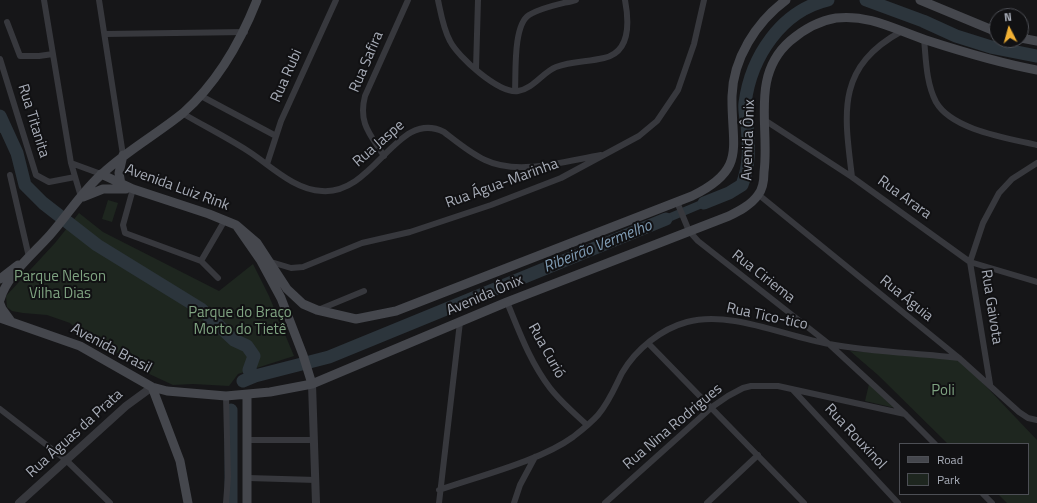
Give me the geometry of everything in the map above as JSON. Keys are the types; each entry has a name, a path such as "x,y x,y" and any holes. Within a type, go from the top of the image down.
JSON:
{"main road":[{"path":"0,279 29,256 50,235 101,174 123,155 182,113 201,96 224,65 245,32 257,0"},
{"name":"Avenida Ônix","path":"271,262 292,295 303,304 317,310 356,319 396,311 678,204 707,189 718,181 727,169 733,154 733,92 740,58 762,22 786,0"},
{"path":"920,0 989,29"},
{"name":"Avenida Ônix","path":"152,387 186,394 226,396 247,395 312,384 507,302 738,211 759,195 765,168 763,119 764,90 774,62 784,46 806,29 826,20 854,18 877,21 924,39 987,59 1037,70"},
{"path":"121,184 119,172 123,155"},
{"name":"Avenida Luiz Rink","path":"101,174 133,189 236,225 259,257 272,280 304,355 312,384"},
{"path":"80,198 102,189 133,189"},
{"path":"236,225 257,243 271,262"},
{"path":"0,300 4,288 29,256"},
{"path":"0,304 10,320"},
{"name":"Avenida Brasil","path":"0,318 10,320 80,346 152,387 180,462 188,503"},
{"path":"247,395 247,503"}],"street":[{"path":"44,0 71,163 80,198"},
{"path":"100,0 123,155"},
{"name":"Rua Rubi","path":"267,164 276,136 336,0"},
{"name":"Rua Safira","path":"384,156 365,126 363,106 365,96 408,0"},
{"path":"438,0 444,27 454,48 476,69 497,85 515,91 526,89 557,67 566,64 604,58 615,53 621,48 626,37 627,18 624,0"},
{"path":"476,69 478,0"},
{"path":"515,91 518,39 521,23 531,14 576,0"},
{"name":"Rua Água-Marinha","path":"271,262 291,268 303,267 362,243 410,232 525,193 561,178 648,129 657,121 673,98 682,80 694,44 704,0"},
{"path":"7,22 20,56 53,54"},
{"path":"852,177 845,121 850,88 854,77 865,60 886,40 902,31"},
{"path":"105,34 245,32"},
{"path":"924,39 931,88 936,101 945,114 965,126 1037,146"},
{"name":"Rua Titanita","path":"0,59 36,175 49,182 75,177"},
{"path":"201,96 276,136"},
{"name":"Rua Jaspe","path":"182,113 226,138 306,188 331,191 352,184 411,131 424,127 437,129 444,132 486,160 514,167 530,167 606,154"},
{"name":"Rua Arara","path":"763,119 852,177 970,262 1037,282"},
{"path":"71,163 101,174"},
{"name":"Rua Gaivota","path":"990,384 970,262 983,223 999,193 1012,179 1037,163"},
{"path":"10,175 29,256"},
{"path":"133,189 123,225 125,233 201,260 218,278"},
{"name":"Rua Águia","path":"759,195 959,358 990,384 1019,412 1028,418 1037,420"},
{"name":"Rua Ciriema","path":"678,204 688,230 720,260 830,344 906,415 933,443"},
{"path":"201,260 225,220"},
{"path":"317,310 364,291"},
{"name":"Rua Curió","path":"507,302 526,346 542,376 562,401 587,425"},
{"name":"Rua Tico-tico","path":"439,490 535,457 573,437 598,414 608,400 631,359 648,343 677,325 689,321 713,319 731,321 830,344 959,358"},
{"path":"439,503 439,490 460,322"},
{"path":"648,343 758,454 804,503"},
{"name":"Avenida Luiz Rink","path":"312,384 316,503"},
{"name":"Rua Nina Rodrigues","path":"605,503 712,407 735,391 752,386 778,386 906,415"},
{"name":"Rua Águas da Prata","path":"19,503 126,406 152,387"},
{"name":"Rua Rouxinol","path":"793,390 898,503"},
{"path":"226,396 228,477 226,503"},
{"path":"0,409 66,460 110,503"},
{"path":"248,440 314,440"},
{"path":"706,503 758,454"},
{"path":"514,503 520,485 535,457"},
{"path":"248,478 316,480"},
{"path":"984,495 992,503"}],"green space":[{"path":"108,200 118,203 112,222 102,219"},
{"path":"79,213 103,232 219,291 253,264 269,296 294,356 238,374 229,386 193,384 173,385 145,372 124,356 83,336 70,323 47,315 12,311 7,307 6,296 55,243"},
{"name":"Poli","path":"850,351 959,358 1037,440 1037,503 1007,503 999,495 1029,495 1029,443 947,443 878,375"},
{"path":"869,384 895,408 865,401"}],"waterway":[{"name":"Ribeirão Vermelho","path":"704,203 729,193 742,185 745,177 748,155 745,111 748,86 754,69 771,38 796,14 811,6 828,0"},
{"name":"Ribeirão Vermelho","path":"866,0 923,21 956,36 991,47 1037,56"},
{"path":"0,116 17,153 25,185 43,203 97,245 201,309 234,340 247,346 254,356 249,370 255,376"},
{"path":"0,132 4,125"},
{"name":"Ribeirão Vermelho","path":"666,219 704,203"},
{"name":"Ribeirão Vermelho","path":"243,381 255,376 329,357 666,219"},
{"name":"Ribeirão Vermelho","path":"231,410 231,503"}],"park label":[{"name":"Parque Nelson Vilha Dias","path":"60,286"},
{"name":"Parque do Braço Morto do Tietê","path":"240,322"}]}
